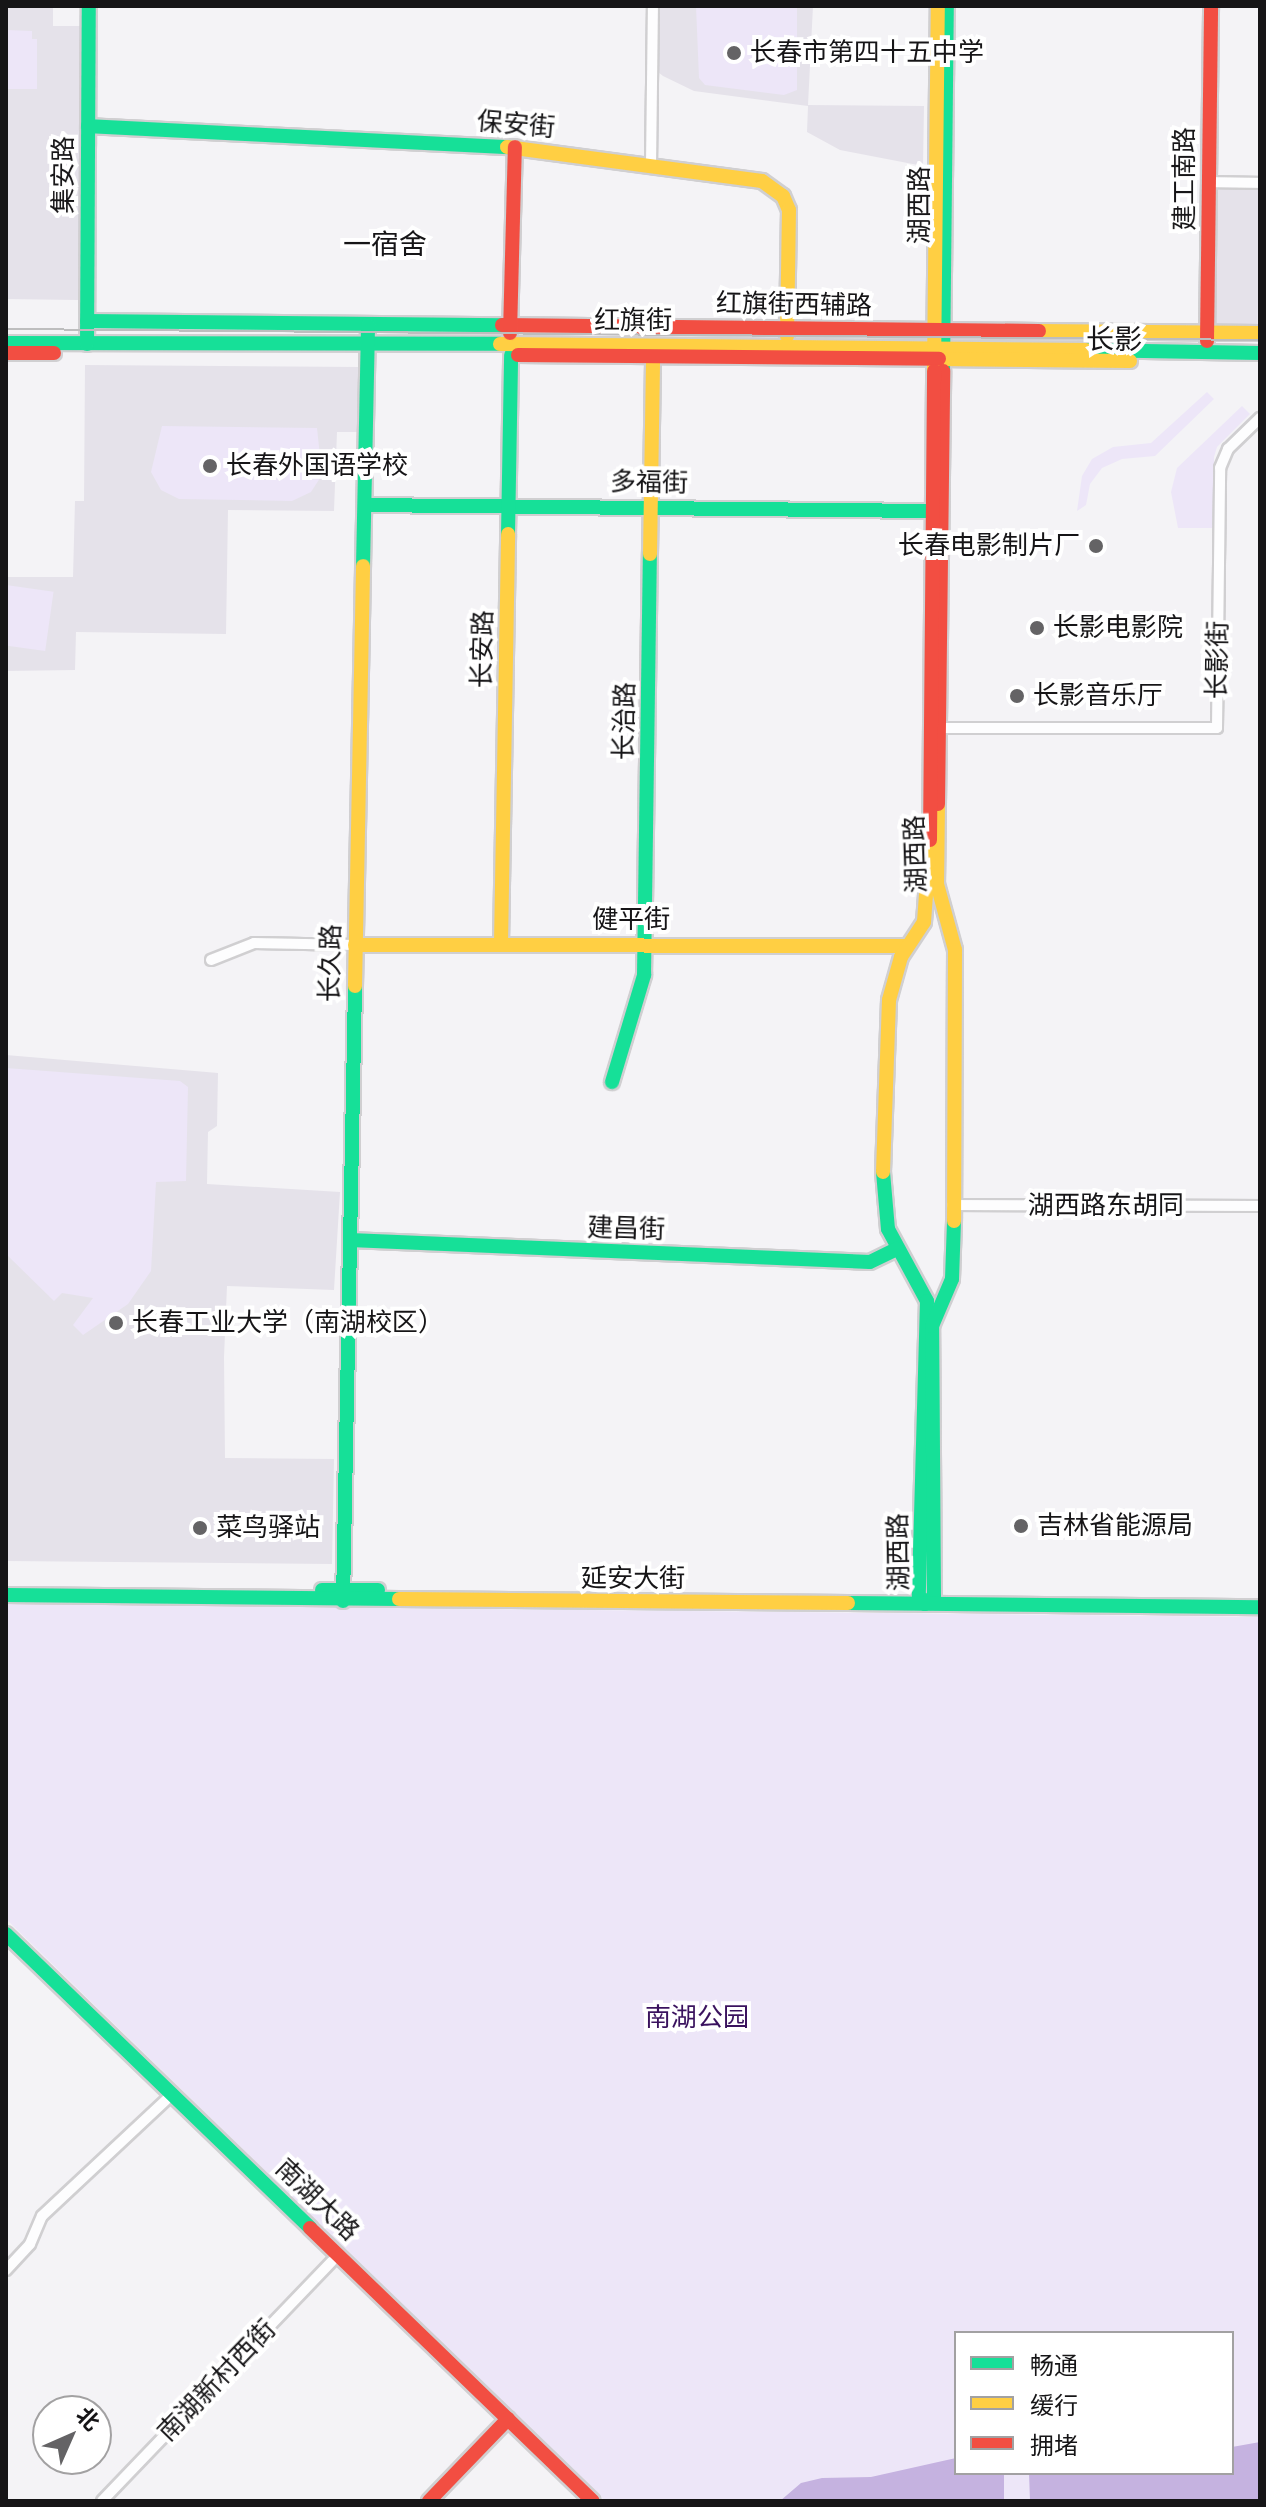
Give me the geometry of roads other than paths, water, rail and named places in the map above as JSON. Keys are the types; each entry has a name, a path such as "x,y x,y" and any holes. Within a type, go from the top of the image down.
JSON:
{"main road":[{"name":"集安路","path":"87,344 89,6"},
{"name":"湖西路","path":"926,1599 927,1301 897,1249 882,1208 882,1161 889,1104 889,1000 907,946 924,922 929,893 936,728 938,6"},
{"name":"湖西路","path":"938,330 947,6"},
{"name":"建工南路","path":"1207,353 1211,6"},
{"name":"保安街","path":"88,126 515,147 762,181 783,196 789,210 788,345"},
{"name":"长安路","path":"501,943 515,147"},
{"name":"红旗街西辅路","path":"87,321 1260,333"},
{"name":"长久路","path":"343,1596 368,325"},
{"name":"红旗街","path":"6,343 366,350"},
{"name":"红旗街","path":"6,353 788,345 938,354 1260,362"},
{"name":"红旗街","path":"510,350 653,356 1260,353"},
{"name":"湖西路","path":"926,1599 932,1326 952,1279 955,950 937,884 933,511 938,354"},
{"name":"长治路","path":"612,1082 640,1003 646,945 653,356"},
{"name":"多福街","path":"365,505 933,511"},
{"name":"健平街","path":"355,945 907,946"},
{"name":"建昌街","path":"350,1240 870,1262 897,1249"},
{"name":"延安大街","path":"6,1586 343,1596"},
{"name":"延安大街","path":"6,1595 1260,1599"},
{"name":"延安大街","path":"926,1599 1260,1607"},
{"name":"南湖大路","path":"6,1934 504,2422 579,2501"},
{"name":"南湖大路","path":"6,1947 332,2261 593,2501"},
{"path":"429,2501 504,2422"}],"street":[{"path":"651,165 653,6"},
{"path":"1209,182 1260,183"},
{"name":"长影街","path":"936,728 1217,728 1220,468 1228,449 1260,418"},
{"path":"211,960 254,943 355,945"},
{"name":"湖西路东胡同","path":"952,1205 1260,1206"},
{"path":"6,2270 30,2244 42,2216 166,2100"},
{"name":"南湖新村西街","path":"102,2501 332,2261"}],"tram line":[{"path":"6,329 1260,340"}],"place":[{"name":"长春市第四十五中学","path":"734,53"},
{"name":"长春外国语学校","path":"210,466"},
{"name":"长春电影制片厂","path":"1096,546"},
{"name":"长影电影院","path":"1037,628"},
{"name":"长影音乐厅","path":"1017,696"},
{"name":"长春工业大学（南湖校区）","path":"116,1323"},
{"name":"吉林省能源局","path":"1021,1526"},
{"name":"菜鸟驿站","path":"200,1528"}],"district":[{"name":"一宿舍","path":"385,245"},
{"name":"长影","path":"1114,340"}],"park label":[{"name":"南湖公园","path":"697,2018"}]}
